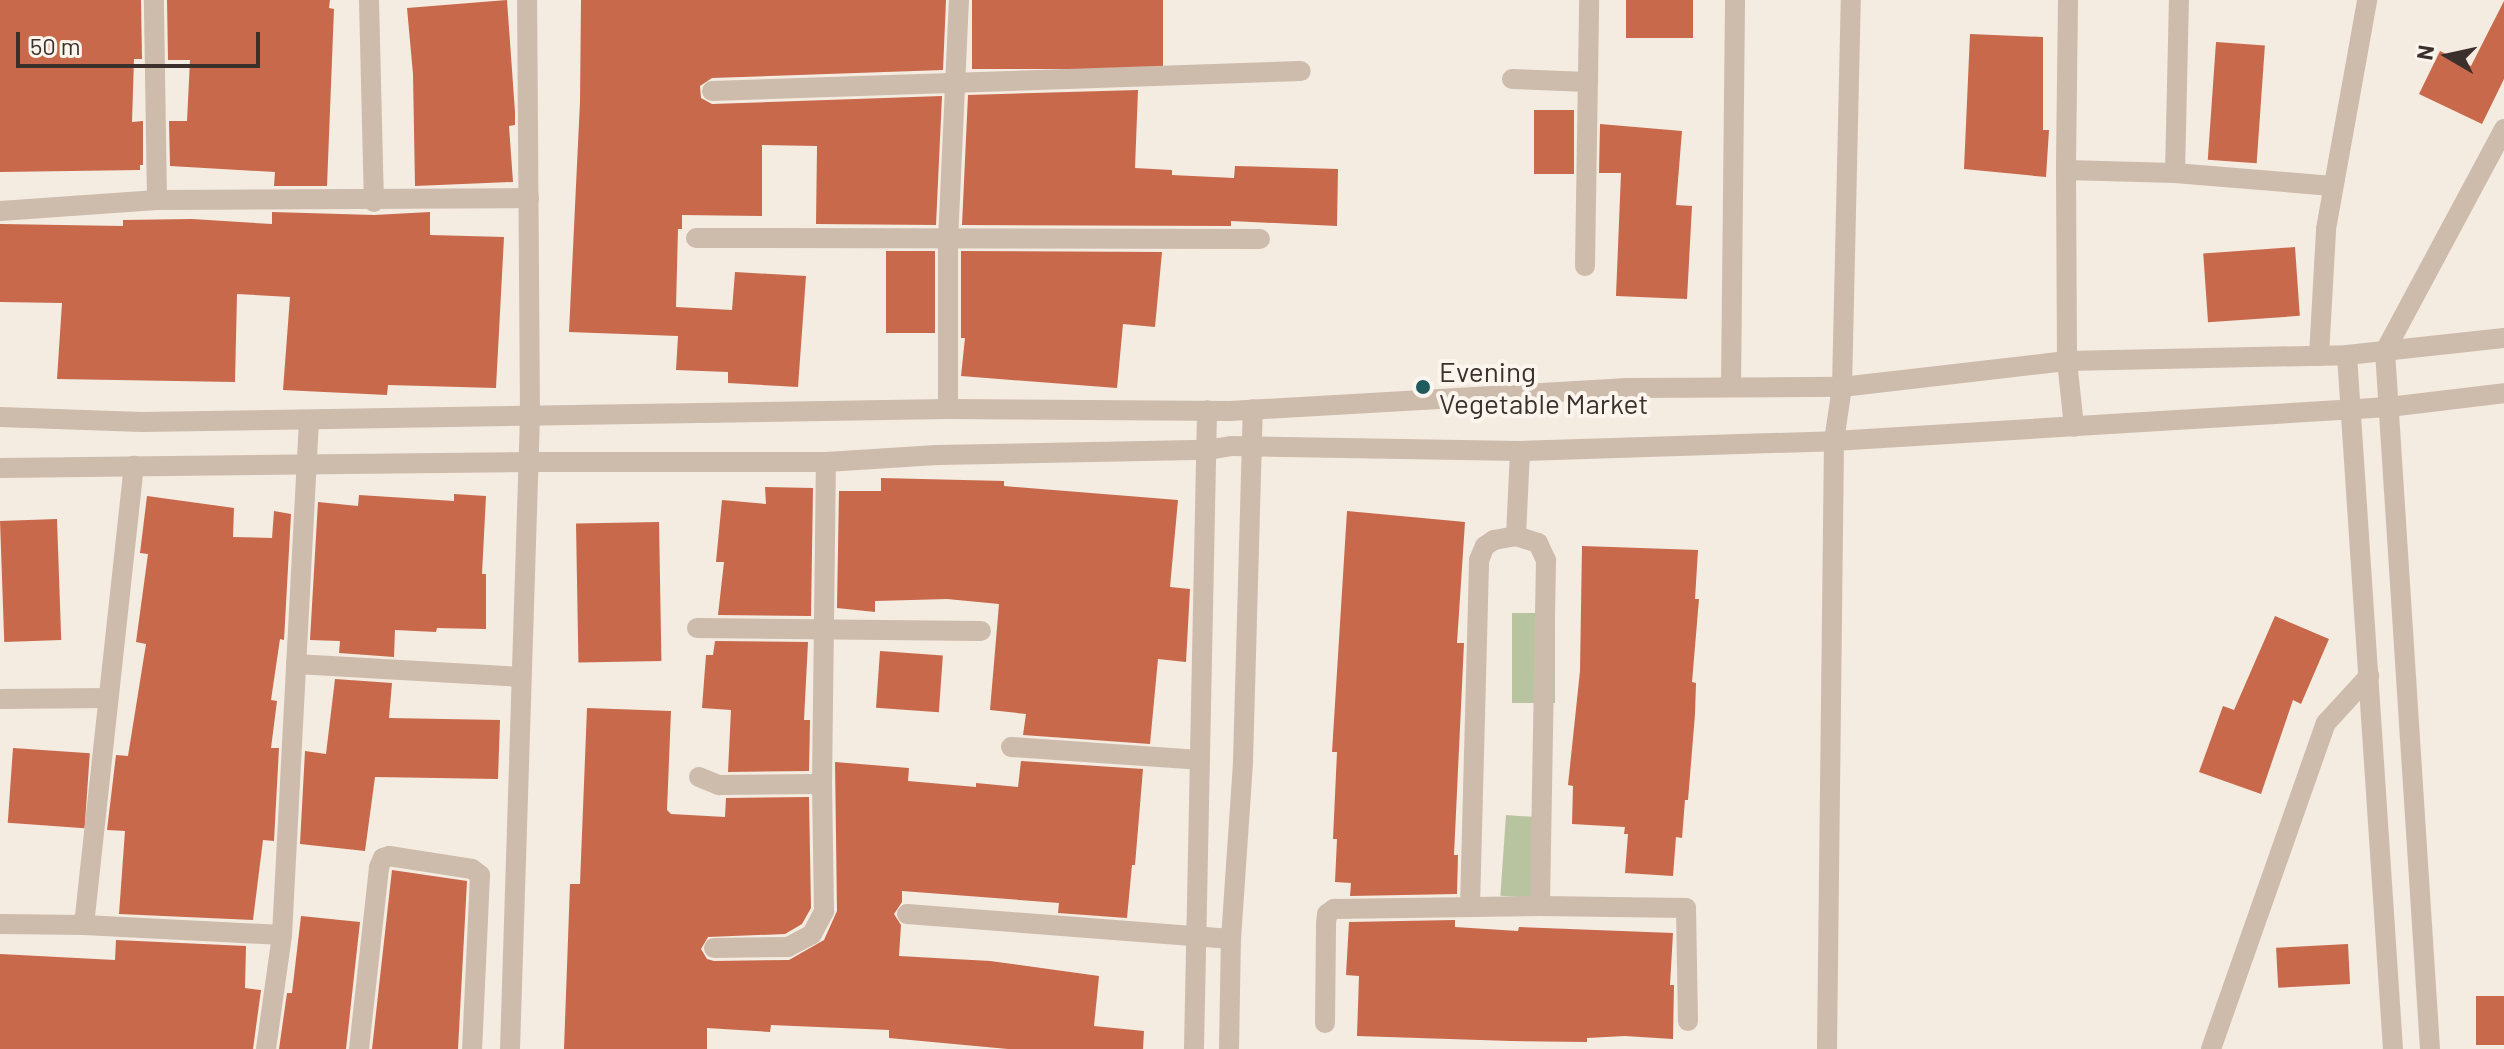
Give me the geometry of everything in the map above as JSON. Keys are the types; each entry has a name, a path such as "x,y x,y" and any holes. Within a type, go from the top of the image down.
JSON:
{"street":[{"path":"154,0 157,200"},
{"path":"369,0 374,202"},
{"path":"510,1049 530,417 527,0"},
{"path":"948,409 948,241 959,0"},
{"path":"1585,266 1589,0"},
{"path":"1731,385 1735,0"},
{"path":"1827,1049 1834,441 1842,387 1851,0"},
{"path":"2068,0 2067,361 2074,427"},
{"path":"2175,173 2179,0"},
{"path":"2319,356 2326,229 2367,0"},
{"path":"712,91 1301,71"},
{"path":"1512,79 1588,82"},
{"path":"2430,1049 2385,351 2504,129"},
{"path":"2066,170 2175,173 2332,186"},
{"path":"0,211 157,200 374,202 529,198"},
{"path":"696,238 948,241 1260,239"},
{"path":"0,417 142,422 948,409 1253,409 1731,385 1842,387 2067,361 2347,355 2504,338"},
{"path":"2347,355 2348,408 2393,1049"},
{"path":"0,468 826,462 937,455 1207,450 1231,446 1520,451 1834,441 2074,427 2389,407 2504,393"},
{"path":"1229,1049 1231,939 1243,761 1253,409"},
{"path":"1194,1049 1207,410"},
{"path":"266,1049 282,935 309,420"},
{"path":"1516,536 1520,451"},
{"path":"714,948 788,947 812,934 824,911 822,784 826,462"},
{"path":"84,925 134,466"},
{"path":"1470,907 1479,560 1485,546 1494,540 1516,536 1538,543 1546,560 1540,906"},
{"path":"697,628 981,631"},
{"path":"296,664 521,677"},
{"path":"2211,1049 2326,723 2369,676"},
{"path":"0,699 108,698"},
{"path":"1011,747 1200,760"},
{"path":"699,777 719,785 822,784"},
{"path":"359,1049 379,867 383,858 472,869 480,875 472,1049"},
{"path":"1325,1023 1327,914 1334,909 1540,906 1686,908 1688,1021"},
{"path":"907,914 1231,939"},
{"path":"0,924 282,935"},
{"path":"475,993 512,994"}],"green space":[{"path":"1512,613 1555,613 1555,703 1512,703"},
{"path":"1506,815 1547,818 1541,899 1500,896"}],"building":[{"path":"0,0 141,0 142,59 134,59 132,122 143,121 143,165 140,165 140,170 0,172"},
{"path":"167,0 330,0 329,8 334,9 327,186 274,186 275,172 170,166 169,121 187,121 190,60 168,60"},
{"path":"507,0 515,112 515,125 509,126 513,182 415,186 413,74 407,8"},
{"path":"581,0 946,0 943,70 712,78 700,86 701,98 712,104 942,96 936,225 816,224 817,146 762,145 762,216 682,215 682,229 678,229 676,307 732,310 735,272 806,276 798,387 728,383 728,372 676,370 678,336 569,332 580,102"},
{"path":"972,0 1163,0 1163,69 972,69"},
{"path":"1626,0 1693,0 1693,38 1626,38"},
{"path":"2504,1 2504,79 2482,124 2419,94 2440,51 2471,66"},
{"path":"1970,34 2043,37 2043,130 2049,130 2046,177 1964,169"},
{"path":"2216,42 2265,45 2257,163 2208,160"},
{"path":"1138,90 1135,168 1172,170 1172,175 1234,178 1235,166 1338,169 1337,226 1231,221 1231,226 962,225 968,95"},
{"path":"1534,110 1574,110 1574,174 1534,174"},
{"path":"1600,124 1682,131 1676,205 1692,206 1687,299 1616,296 1621,173 1599,173"},
{"path":"272,212 374,215 430,212 430,235 504,237 496,388 388,385 387,395 283,390 290,297 237,294 235,382 57,379 62,303 0,302 0,224 123,226 123,220 192,219 272,224"},
{"path":"2295,247 2300,316 2208,322 2203,253"},
{"path":"886,251 935,251 935,333 886,333"},
{"path":"961,251 1162,252 1155,327 1123,324 1117,388 961,376 965,338 961,338"},
{"path":"881,478 1004,481 1004,486 1178,500 1170,587 1190,589 1186,662 1158,659 1150,744 1023,735 1026,714 990,710 999,604 947,599 875,601 875,612 837,608 839,491 881,491"},
{"path":"765,487 813,488 811,616 718,615 724,562 716,562 722,500 766,504"},
{"path":"454,494 486,496 482,574 486,574 486,629 437,628 436,632 395,630 394,657 339,653 340,641 310,640 318,502 358,506 359,495 454,501"},
{"path":"147,496 234,508 233,537 272,538 274,511 291,514 284,640 280,639 271,700 277,701 271,748 279,748 274,841 263,840 253,920 119,914 125,831 107,830 116,755 128,756 146,644 136,642 148,554 140,553"},
{"path":"1347,511 1465,522 1457,643 1464,643 1454,855 1458,855 1457,894 1350,896 1351,883 1335,882 1337,839 1333,839 1337,752 1332,752"},
{"path":"57,519 61,640 4,642 0,521"},
{"path":"659,522 661,661 578,662 576,523"},
{"path":"1582,546 1698,550 1695,599 1699,599 1692,682 1696,683 1695,714 1688,800 1685,800 1682,838 1676,837 1673,876 1625,873 1628,834 1624,834 1625,827 1572,824 1573,786 1568,785 1580,671"},
{"path":"2275,616 2329,639 2301,704 2293,700 2261,794 2199,772 2223,706 2234,710"},
{"path":"715,641 808,642 804,720 810,720 809,771 728,772 731,710 702,708 706,655 713,655"},
{"path":"880,651 943,655 939,712 876,708"},
{"path":"335,679 392,683 389,718 500,720 498,779 375,777 365,851 300,844 305,751 326,754"},
{"path":"587,708 671,711 667,810 671,814 725,817 726,798 809,797 811,908 802,924 785,934 708,937 701,949 707,959 714,961 789,960 824,940 837,911 835,762 909,768 908,781 976,787 976,783 1018,787 1021,761 1143,769 1127,918 1058,913 1059,903 902,891 902,902 894,914 901,925 899,956 990,961 1099,976 1094,1026 1144,1031 1143,1049 1008,1049 889,1038 889,1030 771,1025 770,1032 707,1028 707,1049 564,1049 570,884 580,884"},
{"path":"13,748 90,753 85,828 8,823"},
{"path":"392,870 467,881 458,1049 372,1049"},
{"path":"301,916 360,922 346,1049 279,1049 287,993 292,993"},
{"path":"1455,920 1455,927 1518,931 1519,927 1673,933 1670,985 1674,985 1673,1039 1625,1036 1587,1038 1587,1042 1357,1036 1359,976 1346,975 1349,922"},
{"path":"116,940 246,946 245,988 261,990 253,1049 0,1049 0,954 115,960"},
{"path":"2348,944 2350,984 2278,988 2276,948"},
{"path":"2476,996 2504,996 2504,1045 2476,1045"}],"place":[{"name":"Evening Vegetable Market","path":"1423,387"}]}
